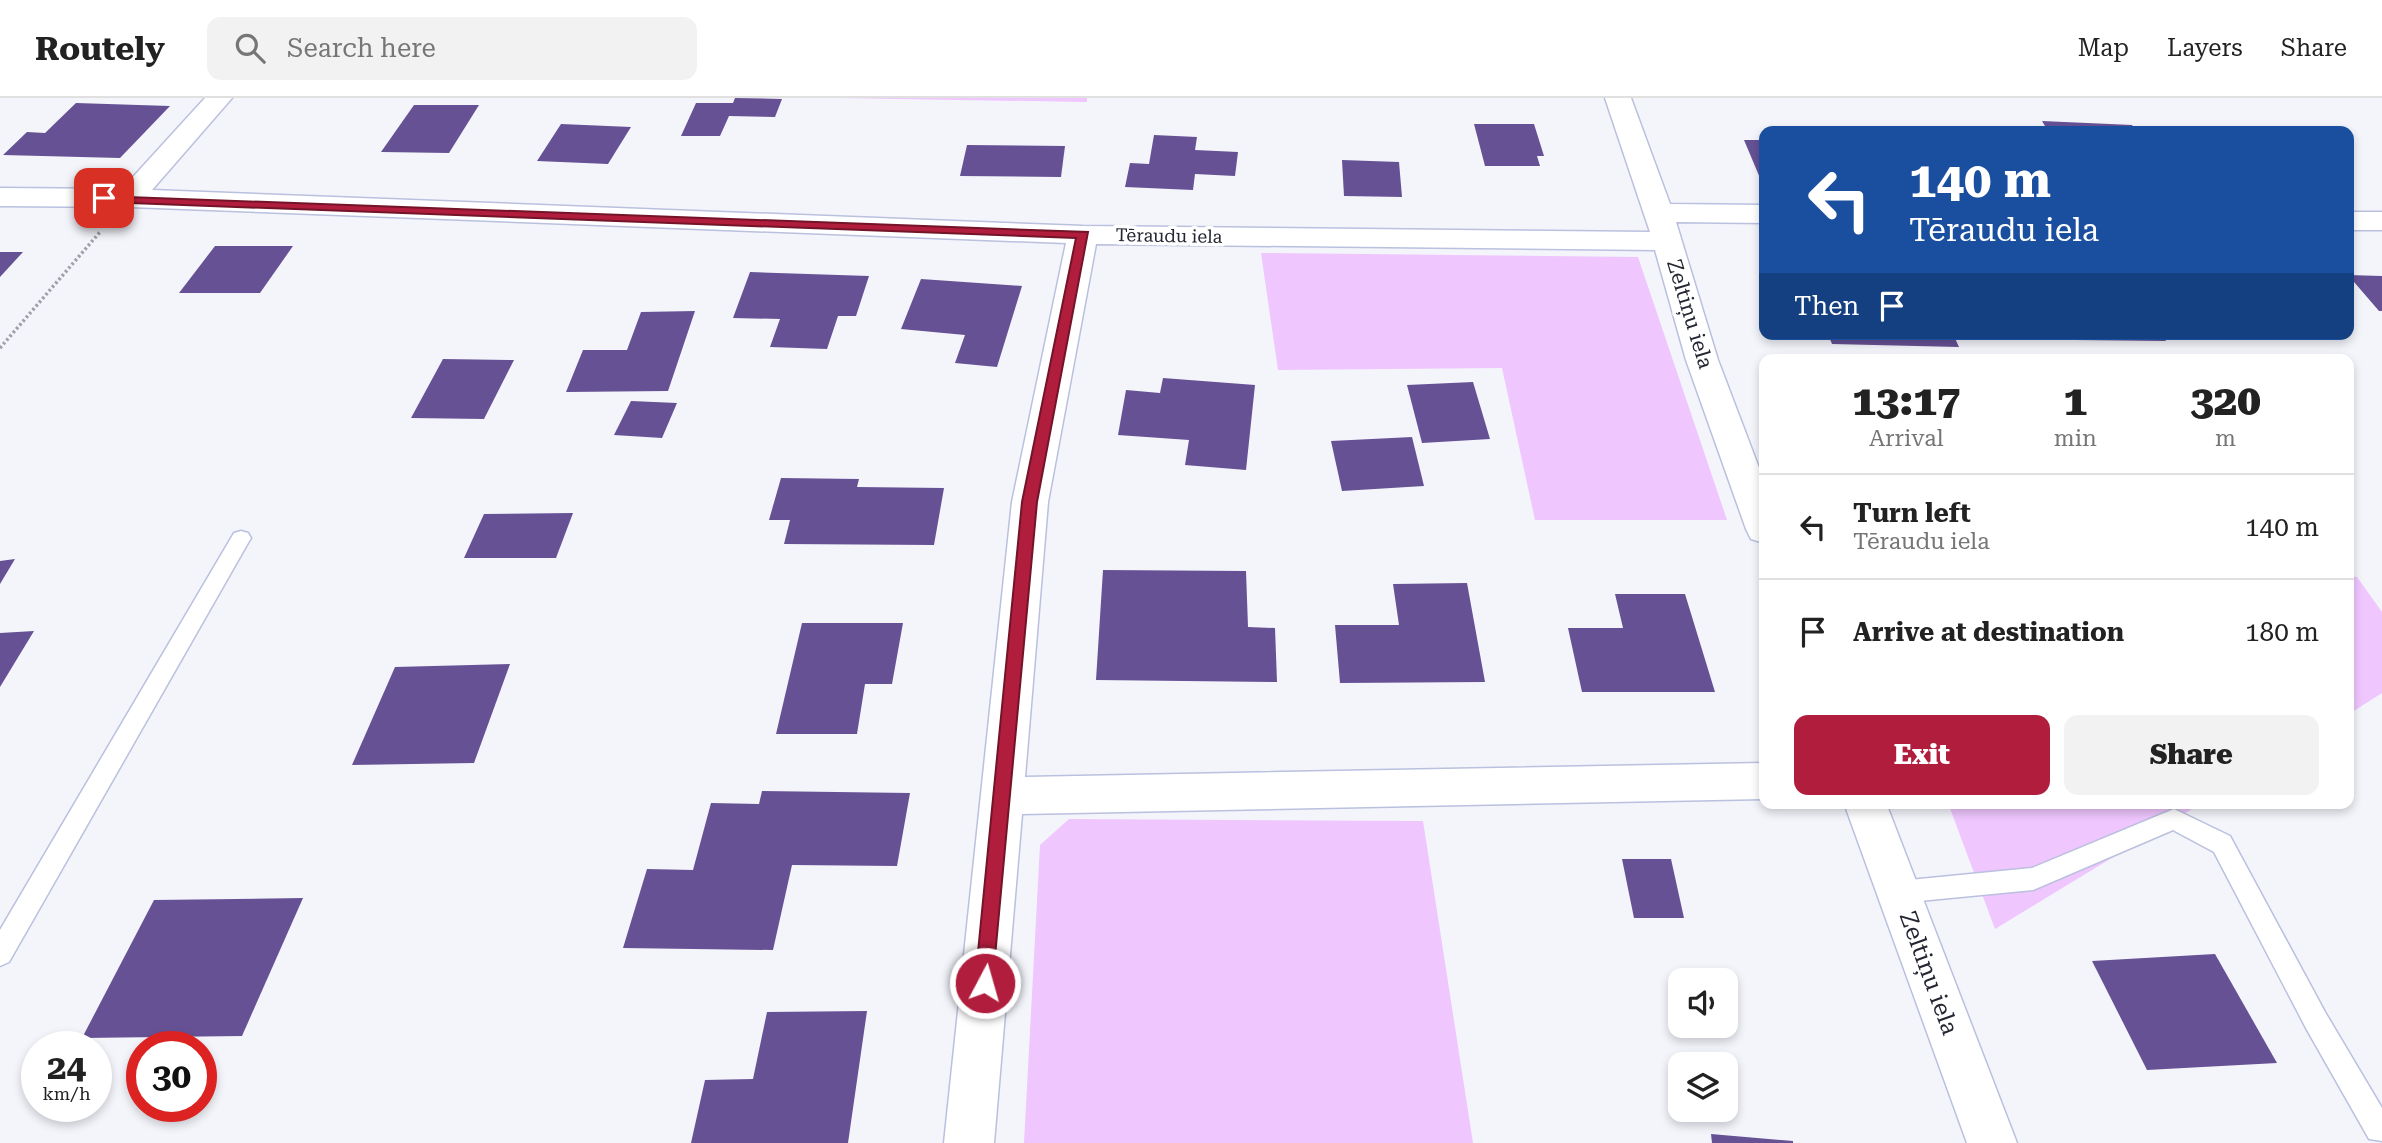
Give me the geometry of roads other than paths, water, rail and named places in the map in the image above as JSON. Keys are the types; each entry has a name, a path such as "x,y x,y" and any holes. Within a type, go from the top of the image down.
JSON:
{"street":[{"path":"130,198 219,98"},
{"name":"Zeltiņu iela","path":"1618,98 1663,227 1702,359 1759,515"},
{"name":"Tēraudu iela","path":"0,197 130,198 1083,235 1663,227 1759,215"},
{"path":"2354,221 2382,221"},
{"path":"969,1143 1030,502 1083,235"},
{"path":"1004,796 1759,780"},
{"name":"Zeltiņu iela","path":"1867,809 1992,1143"}],"lane":[{"path":"0,954 241,538"},
{"path":"1899,892 2033,879 2175,819 2222,844 2316,1021 2379,1129"}]}
